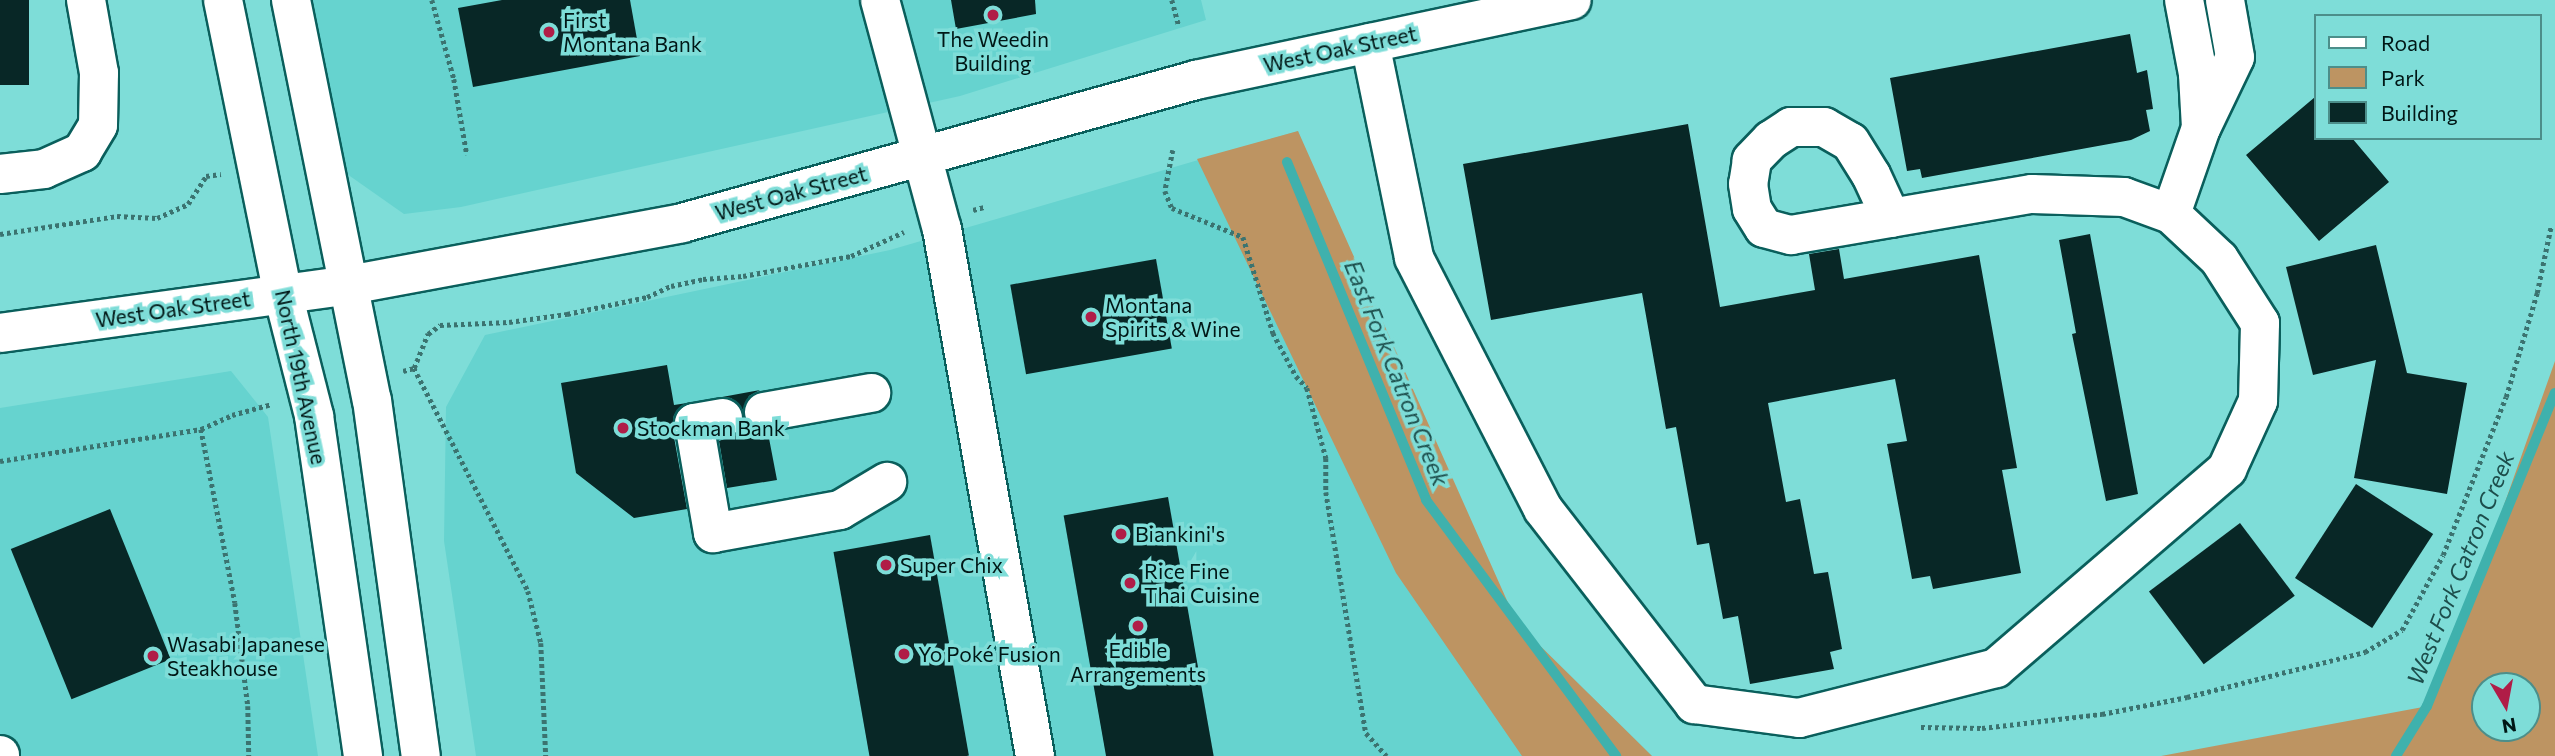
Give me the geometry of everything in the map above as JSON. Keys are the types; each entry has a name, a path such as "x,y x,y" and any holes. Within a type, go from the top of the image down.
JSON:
{"main road":[{"path":"0,174 44,169 82,152 98,125 99,73 86,0"},
{"name":"North 19th Avenue","path":"223,0 283,294 309,395 363,756"},
{"path":"291,0 368,380 421,756"},
{"path":"880,0 945,242 1035,756"},
{"name":"West Oak Street","path":"0,333 349,285 682,223 1196,80 1572,0"},
{"path":"2184,0 2198,74 2201,128"},
{"path":"2171,214 2201,128 2235,57 2225,0"},
{"path":"1370,43 1414,258 1543,509 1694,704 1799,718 1996,668 2227,469 2258,401 2260,323 2220,259 2171,214 2124,197 2032,194 1891,218"},
{"path":"764,412 871,393"},
{"path":"723,418 694,424 713,533 840,510 887,482"}],"path":[{"path":"432,0 454,79 467,155"},
{"path":"1172,0 1180,26"},
{"path":"1173,150 1165,191 1172,208 1243,237 1273,333 1296,376 1307,388 1326,458 1326,492 1366,733 1387,756"},
{"path":"0,234 117,216 157,218 188,204 206,176 257,169"},
{"path":"1917,727 1982,728 2102,714 2163,702 2365,652 2403,630 2443,555 2506,397 2538,293 2551,226"},
{"path":"546,756 541,643 528,591 414,368 428,334 440,325 509,322 567,314 647,297 671,286 703,279 743,276 851,256 886,238"},
{"path":"368,380 414,368"},
{"path":"0,461 201,429 232,415 309,395"},
{"path":"201,429 234,603 248,706 249,756"}],"shaded area":[{"path":"311,0 1201,0 1206,20 960,96 461,207 404,214 347,174"},
{"path":"1298,131 1366,306 1517,623 1652,756 476,756 444,541 446,407 485,335 890,250"},
{"path":"231,371 268,417 318,756 0,756 0,408"}],"green space":[{"path":"1298,131 1517,623 1652,756 1522,756 1396,573 1197,159"},
{"path":"2555,361 2555,756 2161,756 2423,707 2447,666"}],"building":[{"path":"0,0 29,0 29,85 0,85"},
{"name":"First Montana Bank","path":"502,0 630,0 640,56 473,87 458,8"},
{"name":"The Weedin Building","path":"951,0 1035,0 1036,14 956,29"},
{"path":"2130,34 2137,73 2147,70 2153,109 2146,110 2150,131 2131,140 1922,178 1920,169 1907,171 1890,78"},
{"path":"2314,98 2314,140 2354,140 2389,182 2319,241 2246,155"},
{"path":"1688,124 1720,307 1815,290 1809,254 1839,249 1844,279 1979,255 2017,468 2002,470 2021,573 1933,589 1930,576 1912,579 1887,444 1907,441 1895,379 1768,403 1786,502 1800,499 1814,574 1828,572 1842,649 1830,652 1834,669 1750,684 1738,616 1723,619 1709,543 1697,545 1676,427 1666,429 1642,293 1491,320 1463,164"},
{"path":"2090,234 2138,494 2106,501 2072,334 2076,333 2059,240"},
{"path":"2376,245 2407,373 2467,383 2447,494 2354,478 2376,360 2313,375 2286,267"},
{"name":"Montana Spirits & Wine","path":"1156,259 1172,349 1026,374 1010,285"},
{"name":"Stockman Bank","path":"667,365 674,405 687,403 674,415 672,426 687,509 634,518 576,473 561,383"},
{"path":"760,390 749,396 743,410 731,398 722,397"},
{"path":"744,420 756,432 768,433 777,480 727,488 719,441 737,434"},
{"path":"2356,484 2433,534 2372,628 2295,578"},
{"path":"1168,497 1214,756 1106,756 1064,515"},
{"path":"110,509 171,659 71,699 11,549"},
{"path":"2240,523 2295,596 2204,664 2149,592"},
{"path":"930,535 969,756 869,756 833,552"}],"waterway":[{"name":"East Fork Catron Creek","path":"1287,162 1426,500 1616,756"},
{"name":"West Fork Catron Creek","path":"2396,756 2427,706 2555,393"}],"place":[{"name":"The Weedin Building","path":"993,15"},
{"name":"First Montana Bank","path":"549,32"},
{"name":"Montana Spirits & Wine","path":"1091,317"},
{"name":"Stockman Bank","path":"623,428"},
{"name":"Biankini's","path":"1121,534"},
{"name":"Super Chix","path":"886,565"},
{"name":"Rice Fine Thai Cuisine","path":"1130,583"},
{"name":"Edible Arrangements","path":"1138,626"},
{"name":"Yo Poké Fusion","path":"904,654"},
{"name":"Wasabi Japanese Steakhouse","path":"153,656"}]}
